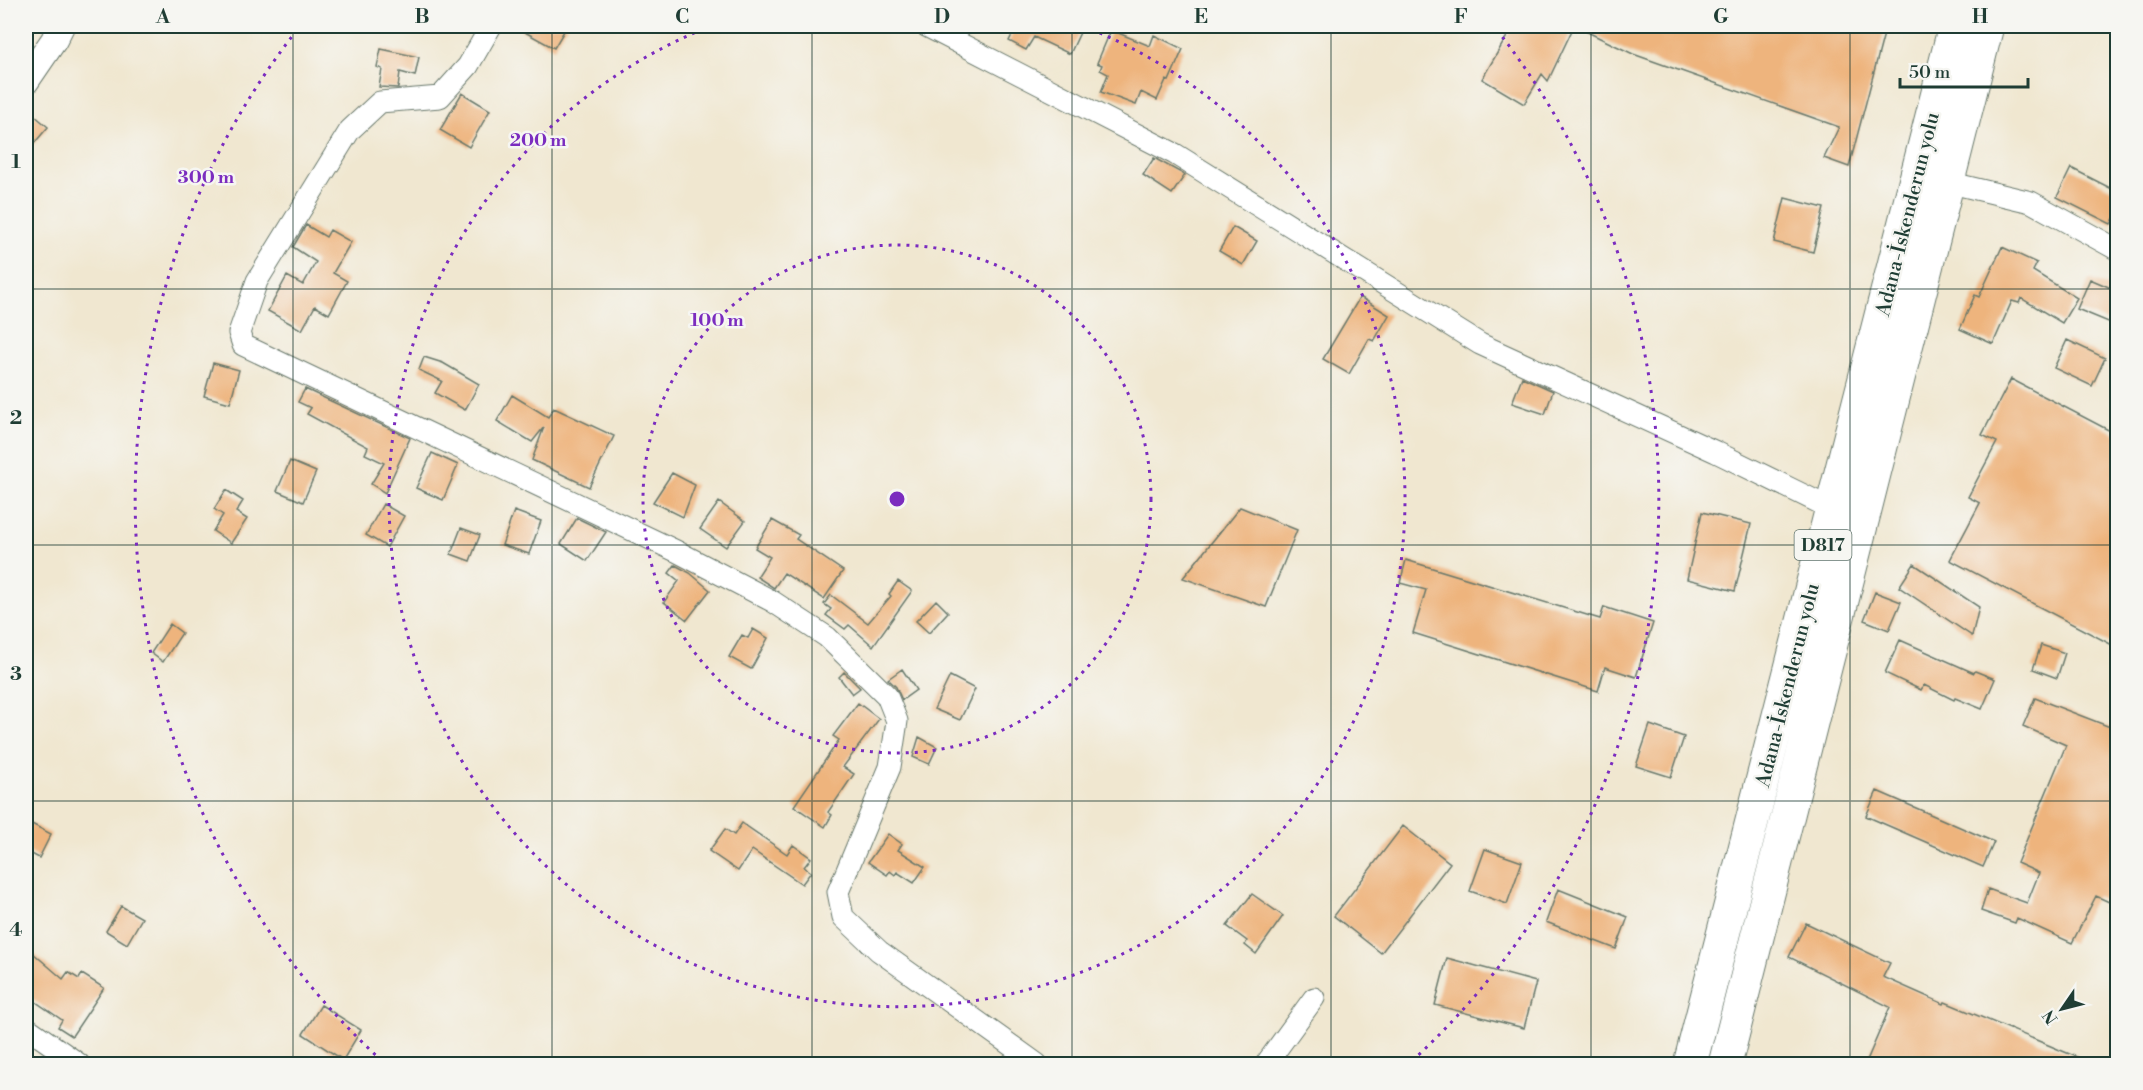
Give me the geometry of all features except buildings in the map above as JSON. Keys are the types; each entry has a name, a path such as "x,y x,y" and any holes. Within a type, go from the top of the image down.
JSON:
{"highway":[{"name":"Adana-İskenderun yolu","path":"1690,1065 1955,26"},
{"name":"D817","path":"1725,1065 1987,26"}],"street":[{"path":"26,81 62,26"},
{"path":"491,26 468,66 440,97 380,102 350,130 257,281 239,333 243,345 676,551 772,601 827,637 887,696 897,721 890,767 838,892 843,917 879,951 1037,1065"},
{"path":"926,26 1175,154 1480,344 1716,452 1832,509"},
{"path":"1947,182 2031,202 2118,250"},
{"path":"1266,1065 1314,998"},
{"path":"26,1027 79,1065"}]}
